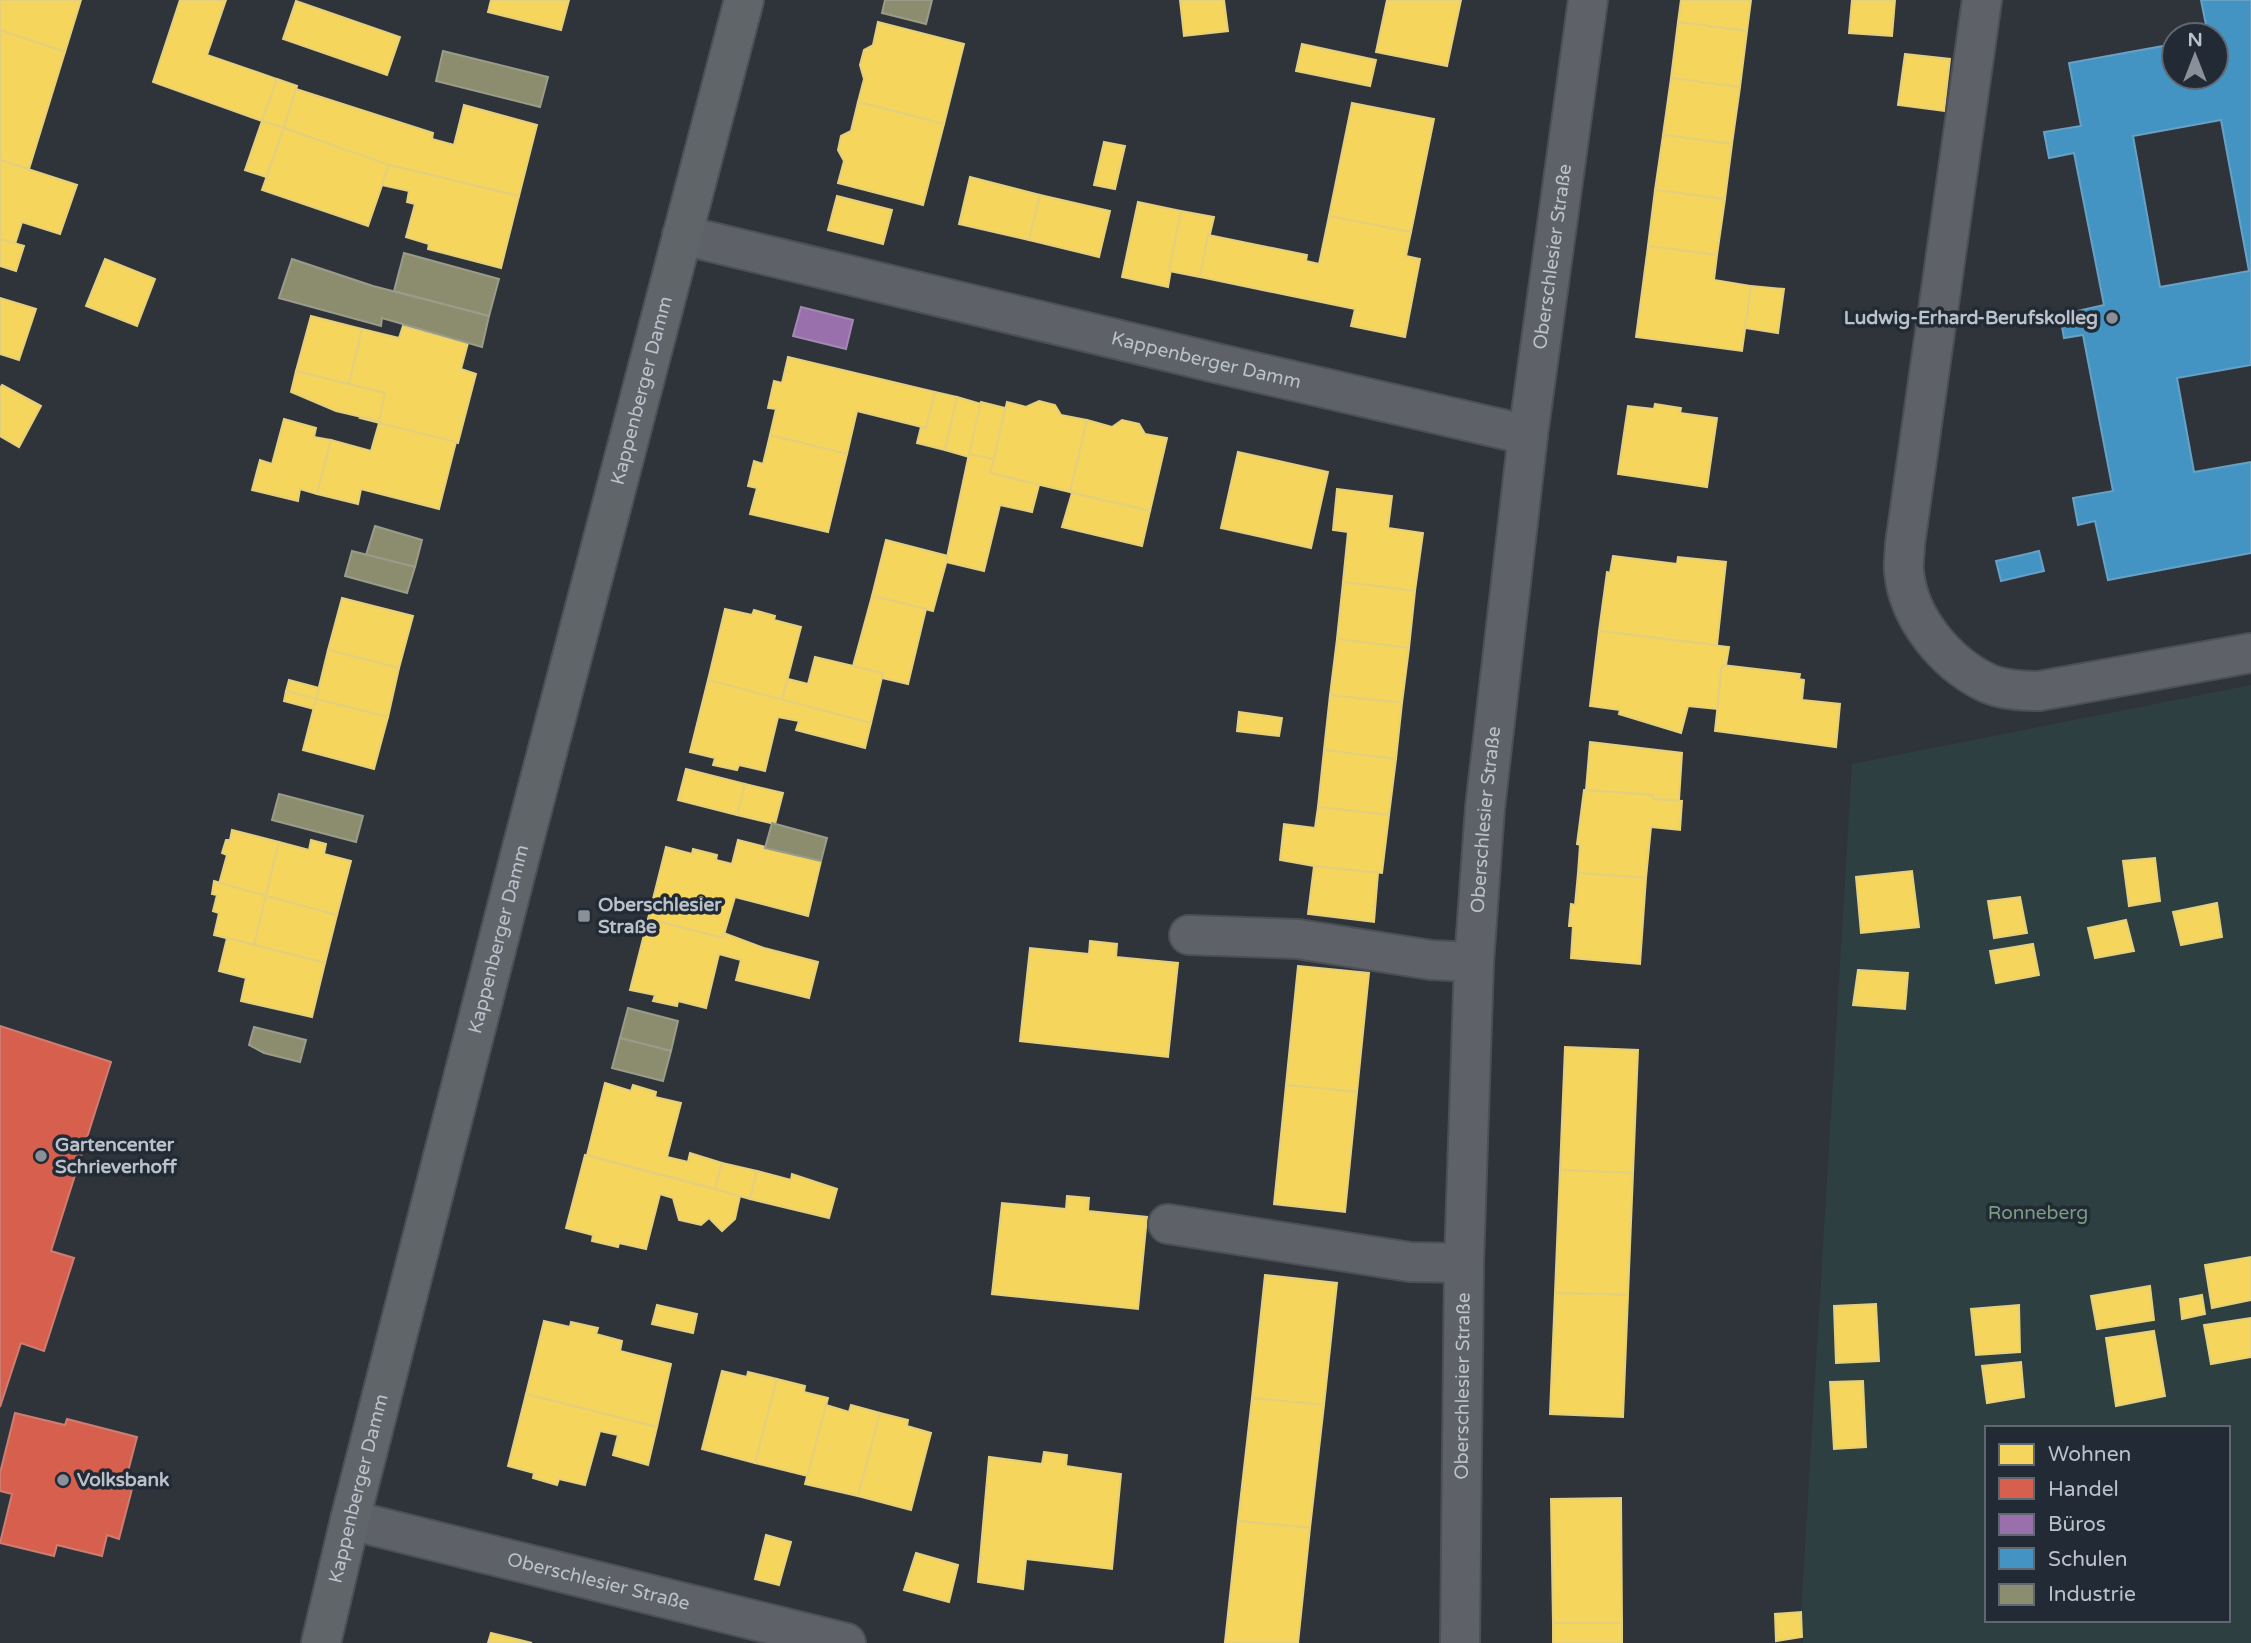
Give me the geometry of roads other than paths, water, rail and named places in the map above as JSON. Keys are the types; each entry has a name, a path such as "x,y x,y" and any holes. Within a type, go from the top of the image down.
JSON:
{"main road":[{"name":"Kappenberger Damm","path":"321,1643 350,1520 744,0"}],"street":[{"name":"Oberschlesier Straße","path":"1460,1643 1464,1264 1474,962 1485,808 1528,435 1588,0"},
{"path":"1982,0 1905,544 1904,572 1911,601 1925,628 1942,650 1987,683 2014,690 2039,691 2251,653"},
{"name":"Kappenberger Damm","path":"682,235 1528,435"},
{"path":"1189,935 1298,939 1431,960 1474,962"},
{"path":"1168,1224 1410,1262 1464,1264"},
{"name":"Oberschlesier Straße","path":"350,1520 846,1643"}],"place":[{"name":"Ludwig-Erhard-Berufskolleg","path":"2112,318"},
{"name":"Oberschlesier Straße","path":"584,916"},
{"name":"Gartencenter Schrieverhoff","path":"41,1156"},
{"name":"Volksbank","path":"63,1480"}],"park label":[{"name":"Ronneberg","path":"2038,1213"}]}
